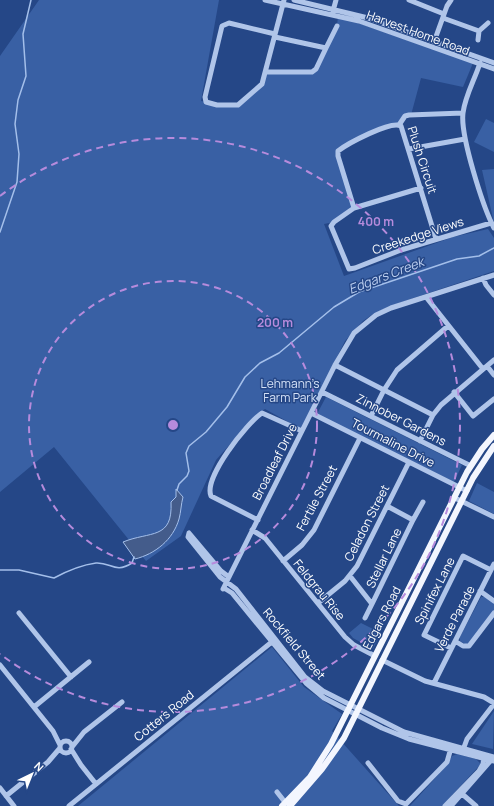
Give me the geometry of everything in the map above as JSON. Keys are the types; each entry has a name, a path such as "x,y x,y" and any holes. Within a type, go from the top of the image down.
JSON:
{"main road":[{"name":"Edgars Road","path":"286,805 313,772 331,744 471,466 494,435"},
{"name":"Edgars Road","path":"286,805 308,787 334,754 477,470 494,446"},
{"path":"375,656 382,660"}],"street":[{"name":"Harvest Home Road","path":"266,0 283,2 359,22 494,69"},
{"name":"Harvest Home Road","path":"294,0 368,18 494,63"},
{"path":"332,15 336,0"},
{"path":"408,0 479,31"},
{"path":"434,42 451,0"},
{"path":"283,2 275,35 267,72 262,84 242,103 233,106 211,104 206,102 205,97 222,26 229,23 275,35 326,48"},
{"path":"478,40 479,31 488,23"},
{"path":"267,72 312,72 316,69 337,26"},
{"path":"482,59 467,98 463,113 465,139 493,225"},
{"path":"399,125 405,116 409,115 463,113"},
{"name":"Plush Circuit","path":"354,208 338,156 338,151 371,133 399,125 403,129 436,240"},
{"path":"409,149 415,146 465,139"},
{"path":"354,208 421,188"},
{"name":"Creekedge Views","path":"354,208 332,223 331,226 347,267 352,269 401,250 493,225"},
{"name":"Broadleaf Drive","path":"226,584 335,365 350,338 369,319 391,308 494,275"},
{"path":"483,278 486,285 494,295"},
{"path":"426,297 448,326 485,368 494,375"},
{"path":"371,416 384,390 402,365 448,326"},
{"path":"420,440 433,415 441,405 454,392 494,360"},
{"path":"335,365 433,415"},
{"name":"Zinnober Gardens","path":"322,392 471,466"},
{"path":"454,392 473,416 494,399"},
{"path":"258,520 212,496 210,491 219,463 230,448 262,413 268,414 302,431"},
{"name":"Tourmaline Drive","path":"311,413 467,491"},
{"name":"Fertile Street","path":"283,561 310,536 360,438"},
{"name":"Celadon Street","path":"318,604 350,576 357,566 409,462"},
{"path":"455,498 494,517"},
{"name":"Stellar Lane","path":"365,618 423,502"},
{"name":"Stellar Lane","path":"387,506 413,520"},
{"name":"Feldgrau Rise","path":"252,530 265,538 349,641 375,656"},
{"name":"Rockfield Street","path":"203,552 226,584 236,589 310,688 356,712 404,732 493,759"},
{"name":"Spinifex Lane","path":"451,648 424,635 463,556 491,570"},
{"name":"Verde Parade","path":"434,683 494,564"},
{"name":"Stellar Lane","path":"350,576 372,604"},
{"path":"480,591 494,601"},
{"path":"19,613 71,677"},
{"path":"455,641 463,646 469,646 494,613"},
{"name":"Cotters Road","path":"69,806 274,641"},
{"path":"382,660 425,681 484,696 494,704 467,739 462,750"},
{"path":"34,707 89,662"},
{"path":"0,665 96,784"},
{"path":"6,796 122,702"},
{"path":"368,763 398,801 406,804 447,762 452,747"},
{"path":"451,806 481,768 484,756"},
{"path":"445,806 460,793 493,759"},
{"path":"0,788 14,806"},
{"path":"277,792 286,805"},
{"path":"460,793 476,806"}],"green space":[{"name":"Lehmann’s Farm Park","path":"39,0 219,0 201,101 233,106 259,88 267,72 312,72 337,26 338,16 473,63 463,87 421,78 411,115 407,115 399,125 377,130 338,151 354,208 334,222 324,224 344,276 453,237 488,229 494,238 494,271 393,305 373,314 363,321 345,341 302,427 299,428 265,409 257,414 216,460 181,536 146,561 54,447 0,492 0,56"},
{"path":"486,119 494,123 494,152 474,142"},
{"path":"494,169 494,223 482,170"},
{"path":"326,397 462,465 454,482 317,414"},
{"path":"477,483 494,492 494,514 469,501"},
{"path":"481,597 485,597 494,603 494,610 467,645 460,641 460,637"},
{"path":"361,623 381,633 373,649 353,638 349,633"},
{"path":"272,647 304,687 342,714 332,731 399,806 78,806"},
{"path":"494,711 493,749 472,744"},
{"path":"457,754 476,759 481,764 442,806 410,806 447,765 452,756"}],"shaded area":[{"path":"176,489 183,497 176,527 168,540 156,550 135,559 123,542 151,535 164,528 168,523 171,514 171,502 176,497"}],"waterway":[{"path":"0,232 17,182 19,154 15,124 18,100 26,76 23,34 31,0"},
{"name":"Edgars Creek","path":"177,490 179,484 187,476 189,471 186,453 189,446 206,432 227,407 245,377 260,363 279,353 334,307 359,292 457,259 479,256 494,248"},
{"name":"Edgars Creek","path":"0,570 19,570 54,578 85,565 96,563 121,568 132,563 134,557"}]}
